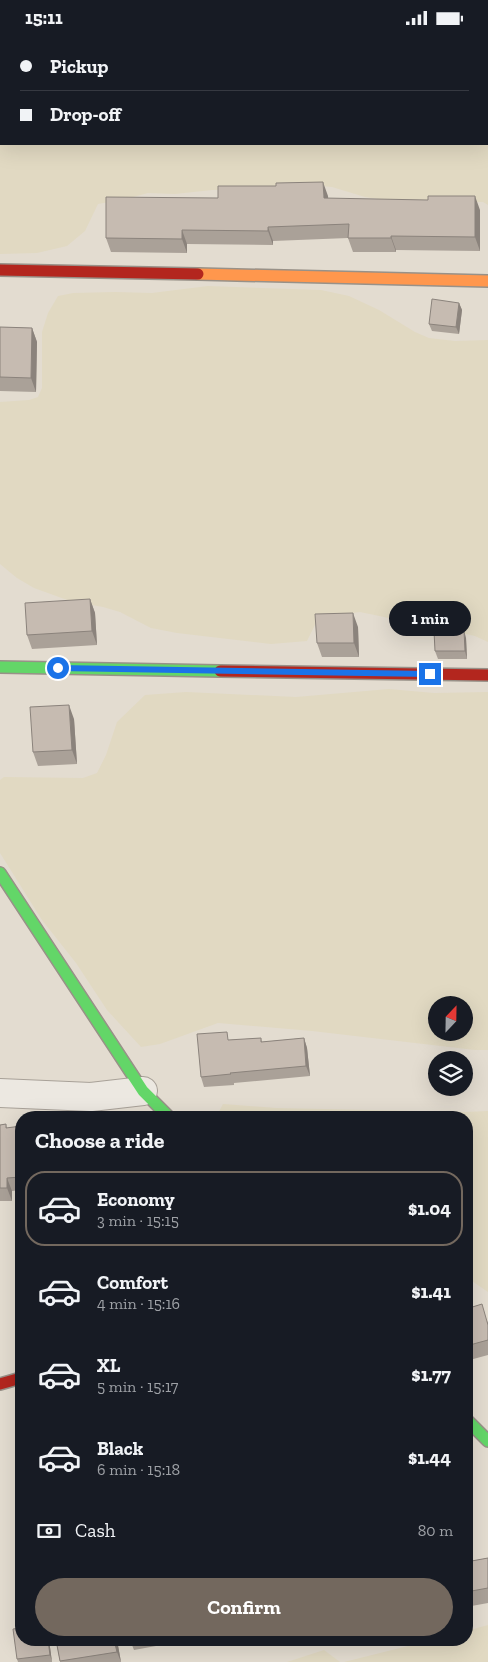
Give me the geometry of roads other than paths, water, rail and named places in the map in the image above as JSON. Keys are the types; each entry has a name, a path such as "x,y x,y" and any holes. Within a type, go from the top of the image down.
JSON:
{"street":[{"path":"0,270 488,281"},
{"path":"0,667 488,675"},
{"path":"0,873 143,1091 164,1111"},
{"path":"0,1093 92,1097 143,1091"},
{"path":"0,1384 15,1380"},
{"path":"473,1426 488,1441"}]}
